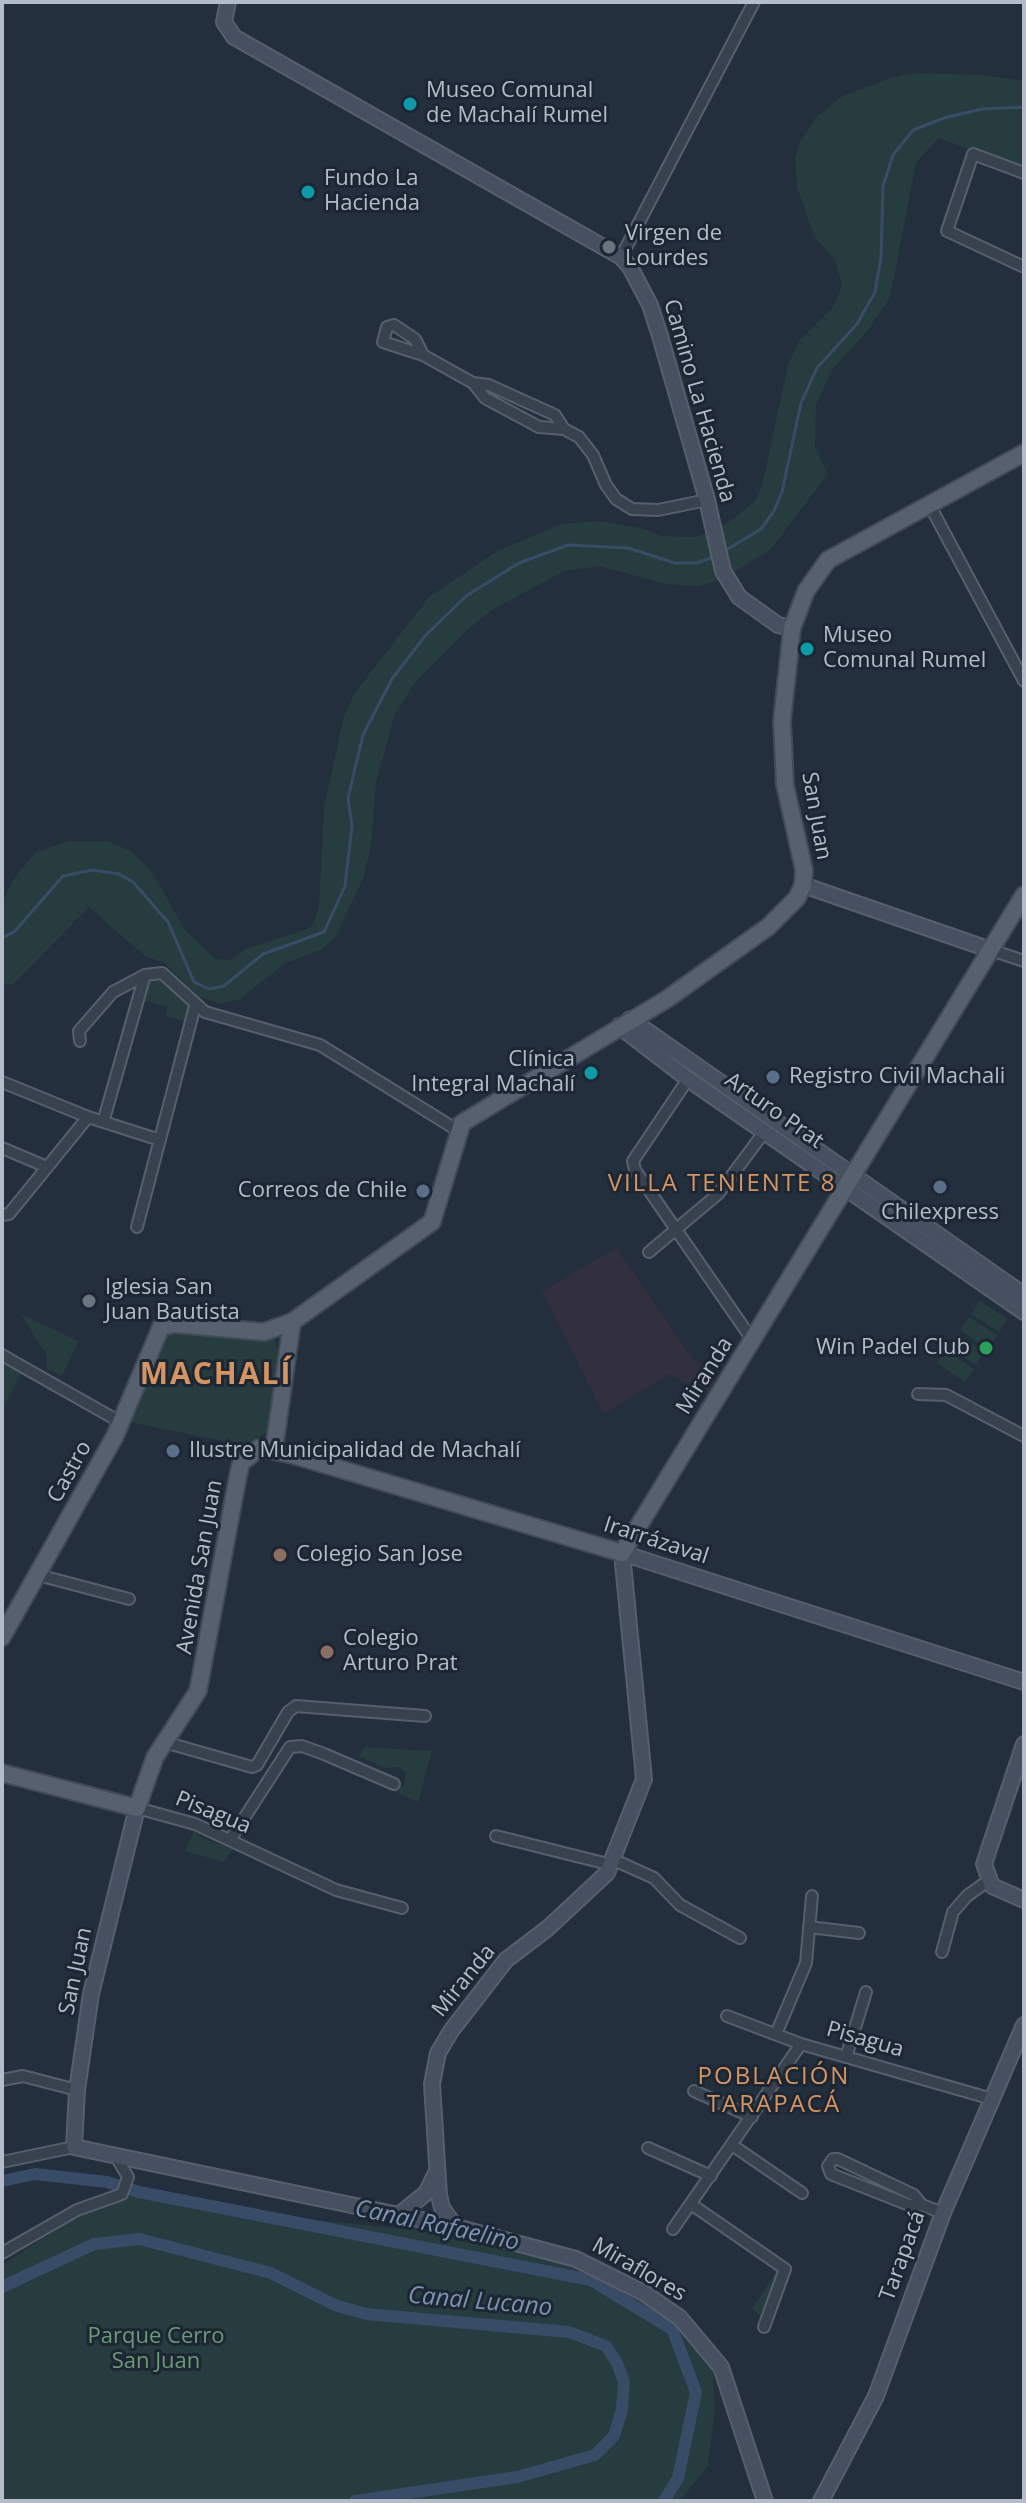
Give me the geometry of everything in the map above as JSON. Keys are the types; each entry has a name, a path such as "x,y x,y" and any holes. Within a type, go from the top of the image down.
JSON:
{"main road":[{"name":"San Juan","path":"457,1130 469,1118 667,999 768,927 797,898 803,885 784,760 782,721 792,628 806,591 828,560 1024,453"},
{"name":"Miranda","path":"622,1553 1024,895"},
{"path":"274,1449 292,1322 432,1222 454,1156 457,1130"},
{"name":"Castro","path":"2,1637 122,1423 157,1331 166,1325 264,1332 292,1322"},
{"name":"Avenida San Juan","path":"137,1808 149,1770 198,1691 204,1673 232,1499 241,1463 259,1448 274,1449"},
{"name":"Irarrázaval","path":"274,1449 622,1553"},
{"name":"Pisagua","path":"2,1773 137,1808"}],"street":[{"name":"Camino La Hacienda","path":"228,2 224,22 234,37 621,257 630,267 650,305 707,500 723,571 739,597 778,625 792,628"},
{"path":"621,257 754,2"},
{"path":"1024,173 973,154 947,231 1024,267"},
{"path":"423,355 473,383 485,398 539,427 564,429 579,437 593,455 616,499 632,509 658,510 707,500"},
{"path":"473,383 489,385 555,415 564,429"},
{"path":"929,504 1024,681"},
{"path":"803,885 1024,961"},
{"path":"80,1041 79,1031 113,992 145,975 162,973 195,1006 212,1015 320,1045 457,1130"},
{"path":"104,1119 145,975"},
{"path":"137,1227 195,1006"},
{"name":"Arturo Prat","path":"625,1022 688,1079 1024,1295"},
{"name":"Arturo Prat","path":"625,1022 1024,1312"},
{"path":"688,1079 633,1161 639,1180 753,1341"},
{"path":"2,1082 88,1117 104,1119 160,1140"},
{"path":"2,1215 9,1214 88,1117"},
{"path":"649,1252 718,1194 765,1131"},
{"path":"2,1148 47,1167"},
{"path":"2,1355 122,1423"},
{"path":"918,1394 946,1395 1024,1436"},
{"name":"Irarrázaval","path":"622,1553 1024,1682"},
{"name":"Miranda","path":"456,2227 442,2208 433,2066 445,2041 506,1960 598,1884 613,1863 641,1789 646,1766 622,1553"},
{"path":"38,1575 129,1599"},
{"path":"164,1742 252,1767 257,1765 288,1712 296,1706 425,1716"},
{"path":"1024,1744 1020,1766 986,1851 984,1864 992,1886 1024,1900"},
{"path":"230,1840 290,1747 302,1746 394,1784"},
{"name":"Pisagua","path":"137,1808 190,1822 207,1833 230,1840 336,1890 402,1908"},
{"name":"San Juan","path":"74,2147 77,2090 91,1994 137,1808"},
{"path":"496,1836 613,1863 654,1878 680,1905 740,1938"},
{"path":"942,1952 953,1912 967,1896 989,1880"},
{"path":"776,2034 806,1963 812,1896"},
{"path":"809,1927 859,1933"},
{"path":"846,2057 866,1992"},
{"name":"Pisagua","path":"727,2016 801,2044 992,2099"},
{"name":"Tarapacá","path":"821,2501 876,2396 943,2213 1024,2025"},
{"path":"673,2229 801,2044"},
{"path":"2,2080 23,2076 77,2090"},
{"path":"694,2091 752,2117"},
{"path":"732,2145 802,2193"},
{"name":"Miraflores","path":"2,2162 74,2147 456,2227 576,2259 644,2293 680,2318 721,2367 765,2501"},
{"path":"648,2148 711,2176"},
{"path":"2,2253 77,2210 124,2189 124,2166 114,2155"},
{"path":"922,2205 914,2195 838,2159 833,2159 828,2166 831,2174 909,2205 922,2205 943,2213"},
{"path":"399,2215 426,2193 439,2165"},
{"path":"691,2204 785,2269 764,2327"}],"shaded area":[{"path":"616,1248 693,1360 718,1376 708,1395 669,1374 604,1414 542,1292"}],"green space":[{"path":"918,73 983,75 1024,81 1024,168 938,138 916,163 890,297 868,330 831,371 816,406 815,446 828,474 770,550 721,580 698,586 665,584 600,566 564,571 492,610 465,632 416,681 394,716 376,783 371,845 363,879 335,938 322,949 284,964 240,999 221,1004 198,996 164,963 145,956 89,907 13,984 2,985 2,903 13,880 35,853 68,841 108,841 132,852 150,869 185,930 215,959 230,960 246,949 307,929 314,924 319,905 324,808 344,716 354,694 429,597 499,550 562,524 599,521 641,528 661,536 696,537 726,524 754,502 762,486 788,365 800,340 835,305 842,285 835,260 814,236 797,187 795,157 800,142 816,117 843,96 893,77"},
{"path":"158,978 188,1006 187,1022 166,1016 168,1007 143,1000 149,981"},
{"path":"980,1301 1008,1319 999,1332 971,1314"},
{"path":"21,1314 78,1341 62,1376 47,1369 47,1356"},
{"path":"969,1317 997,1335 988,1349 960,1330"},
{"path":"168,1329 272,1338 276,1342 278,1354 270,1431 243,1445 130,1422"},
{"path":"957,1334 985,1352 976,1365 948,1347"},
{"path":"946,1350 974,1369 965,1382 937,1363"},
{"path":"2,1363 21,1373 2,1411"},
{"path":"365,1747 432,1751 418,1802 392,1790 404,1786 406,1773 400,1767 384,1768 359,1756"},
{"path":"194,1831 203,1838 233,1849 224,1862 185,1851"},
{"name":"Parque Cerro San Juan","path":"139,2192 239,2212 443,2233 574,2268 639,2297 677,2324 713,2370 715,2409 708,2466 680,2501 2,2501 2,2265 97,2207"},
{"path":"777,2270 781,2273 763,2318 752,2309"}],"waterway":[{"path":"723,552 761,529 774,511 782,492 801,403 817,368 857,324 875,292 881,257 883,186 893,155 913,130 944,118 982,109 1024,107"},
{"path":"2,938 15,931 63,876 93,870 119,874 133,882 168,922 194,982 209,989 224,986 263,954 324,932 345,886 352,826 348,798 363,735 392,679 425,636 466,596 519,563 568,545 628,548 675,563 697,563 716,556"},
{"name":"Canal Rafaelino","path":"2,2181 35,2174 107,2182 139,2192 591,2280 672,2329 696,2392 678,2478 664,2501"},
{"name":"Canal Lucano","path":"2,2287 94,2244 139,2239 271,2273 335,2305 366,2314 569,2332 606,2346 617,2363 624,2382 622,2409 614,2436 595,2455 517,2477 355,2501"}],"place":[{"name":"Museo Comunal de Machalí Rumel","path":"410,104"},
{"name":"Fundo La Hacienda","path":"308,192"},
{"name":"Virgen de Lourdes","path":"609,247"},
{"name":"Museo Comunal Rumel","path":"807,649"},
{"name":"Clínica Integral Machalí","path":"591,1073"},
{"name":"Registro Civil Machali","path":"773,1077"},
{"name":"Chilexpress","path":"940,1187"},
{"name":"Correos de Chile","path":"423,1191"},
{"name":"Iglesia San Juan Bautista","path":"89,1301"},
{"name":"Win Padel Club","path":"986,1348"},
{"name":"Ilustre Municipalidad de Machalí","path":"173,1451"},
{"name":"Colegio San Jose","path":"280,1555"},
{"name":"Colegio Arturo Prat","path":"327,1652"}],"district":[{"name":"VILLA TENIENTE 8","path":"722,1184"},
{"name":"MACHALÍ","path":"216,1375"},
{"name":"POBLACIÓN TARAPACÁ","path":"774,2091"}]}
